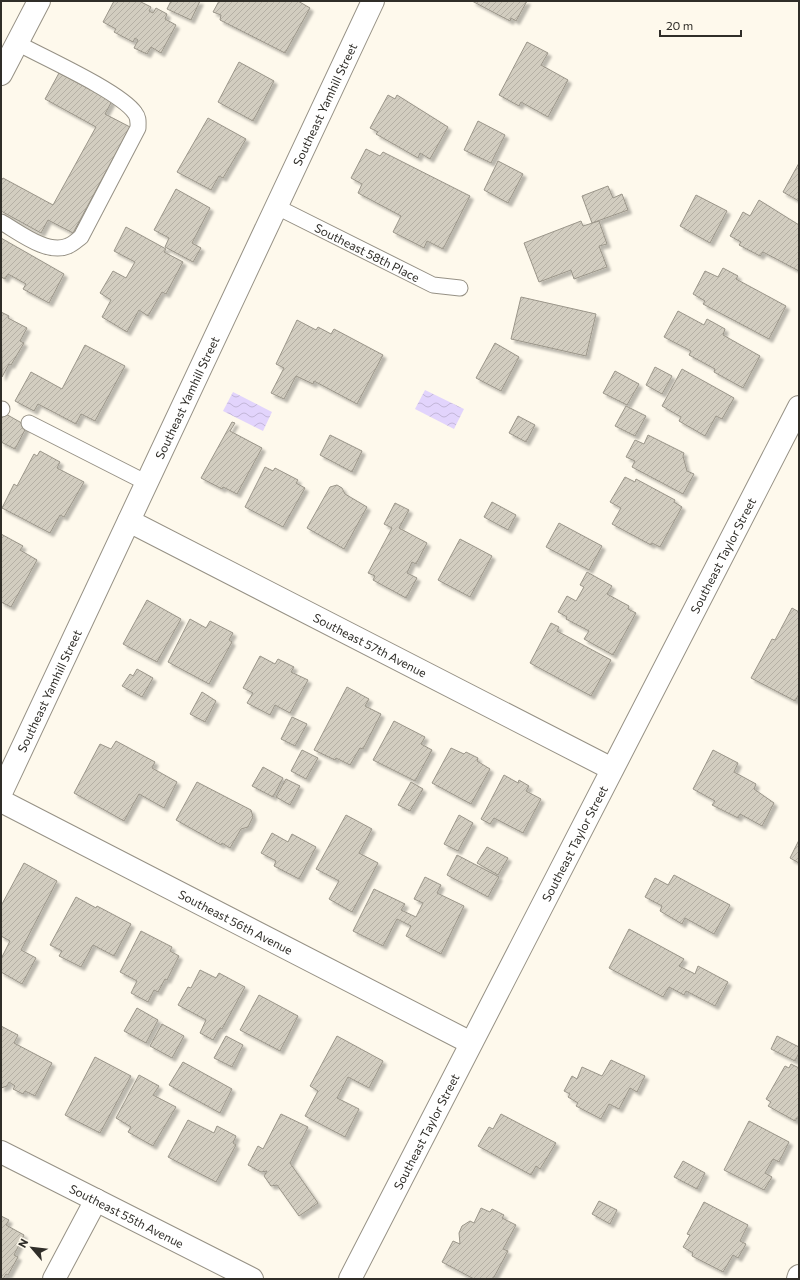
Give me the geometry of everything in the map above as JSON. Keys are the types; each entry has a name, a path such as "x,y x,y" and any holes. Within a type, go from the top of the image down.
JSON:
{"street":[{"path":"1,74 39,1"},
{"name":"Southeast Yamhill Street","path":"1,794 373,1"},
{"name":"Southeast Taylor Street","path":"350,1279 799,407"},
{"name":"Southeast 57th Avenue","path":"129,521 612,770"},
{"name":"Southeast 56th Avenue","path":"1,801 471,1043"},
{"name":"Southeast 55th Avenue","path":"1,1152 252,1279"},
{"path":"54,1279 96,1200"}],"lane":[{"path":"1,222 50,248 68,247 74,243 81,237 138,128 138,119 134,112 112,94 17,43"},
{"name":"Southeast 58th Place","path":"277,207 433,285 460,288"},
{"path":"29,423 147,483"}],"water":[{"path":"425,390 464,409 454,429 415,409"},
{"path":"233,392 272,412 263,431 223,411"}],"building":[{"path":"114,1 139,1 151,7 149,11 153,13 156,8 167,14 165,19 176,25 161,53 151,47 147,54 134,48 138,40 135,38 133,42 114,32 116,29 103,22"},
{"path":"171,1 200,1 191,20 167,9"},
{"path":"219,1 298,1 310,8 285,53 220,20 221,15 213,12"},
{"path":"472,1 527,1 516,21 511,18 510,21"},
{"path":"527,42 548,53 541,65 568,80 548,117 521,102 519,106 499,95"},
{"path":"239,62 274,81 253,121 218,102"},
{"path":"59,73 112,101 105,114 130,127 73,233 48,220 41,233 1,211 1,181 3,178 53,205 96,127 45,99"},
{"path":"388,95 395,99 397,95 448,127 430,159 420,153 418,158 376,134 378,132 370,128"},
{"path":"208,118 246,139 223,178 219,176 211,190 177,172"},
{"path":"478,121 505,135 491,163 464,150"},
{"path":"366,149 380,156 383,152 470,196 443,249 427,241 424,248 393,232 401,216 358,193 362,184 351,178"},
{"path":"498,161 523,174 508,203 484,190"},
{"path":"799,163 799,201 783,192"},
{"path":"608,186 613,198 622,194 628,210 592,223 582,196"},
{"path":"176,189 210,208 192,243 201,248 193,262 165,247 169,238 154,230"},
{"path":"696,195 727,211 710,243 680,226"},
{"path":"759,200 799,225 799,271 763,252 760,256 739,245 741,242 730,236 743,212 750,216"},
{"path":"581,221 583,226 599,221 607,244 599,246 607,267 574,279 571,270 539,282 524,243"},
{"path":"126,227 166,249 164,252 183,262 166,294 162,292 148,316 139,310 127,332 102,317 111,300 100,293 113,271 126,278 135,262 114,251"},
{"path":"1,238 64,274 49,303 23,289 26,284 8,274 5,279 1,277"},
{"path":"723,268 738,276 736,279 786,306 769,339 703,304 705,301 693,294 705,271 718,277"},
{"path":"521,297 596,314 586,356 511,339"},
{"path":"678,311 704,325 707,319 725,329 723,335 760,356 743,388 714,372 715,369 689,355 691,351 664,337"},
{"path":"1,312 9,316 8,318 27,328 20,341 24,343 2,377"},
{"path":"297,320 316,330 318,327 331,334 334,329 383,355 357,404 314,381 313,384 296,376 284,399 271,393 284,368 276,364"},
{"path":"495,343 519,357 501,391 476,378"},
{"path":"85,345 125,366 95,421 81,414 76,424 38,404 34,411 15,401 31,372 62,389"},
{"path":"655,367 672,376 662,394 646,385"},
{"path":"682,369 734,398 722,419 716,416 705,436 679,421 681,417 662,406"},
{"path":"615,371 639,384 627,405 603,393"},
{"path":"626,406 646,416 635,436 615,426"},
{"path":"4,413 27,426 15,449 1,442 1,419"},
{"path":"518,416 535,425 526,442 509,433"},
{"path":"232,422 235,423 230,431 262,448 237,494 223,487 222,489 201,478"},
{"path":"330,435 362,451 352,472 320,455"},
{"path":"648,435 684,453 683,456 687,471 694,474 683,494 632,467 635,461 626,457 635,440 644,444"},
{"path":"40,451 60,462 57,468 84,482 64,517 60,515 50,533 2,508 14,484 17,486 34,454 37,456"},
{"path":"265,467 273,471 275,468 298,480 296,483 305,488 283,527 245,507"},
{"path":"625,477 635,482 636,479 675,500 674,502 682,507 660,547 652,543 651,545 612,524 621,508 610,502"},
{"path":"337,485 342,488 345,494 367,507 344,549 307,528 330,487"},
{"path":"492,502 516,515 508,530 484,517"},
{"path":"395,503 409,510 399,528 427,543 416,564 412,562 407,573 417,578 406,598 373,580 375,576 368,573 392,528 384,524"},
{"path":"559,523 602,546 589,570 546,547"},
{"path":"1,534 23,546 20,550 37,560 11,607 1,602"},
{"path":"460,539 492,556 470,597 438,580"},
{"path":"587,572 612,586 607,594 629,606 628,609 636,613 613,655 584,639 589,631 566,619 567,617 558,612 567,596 576,601 584,587 580,585"},
{"path":"147,600 181,619 157,662 123,644"},
{"path":"792,608 799,612 799,694 795,701 751,678 772,639 775,640"},
{"path":"190,619 206,628 210,621 233,633 229,640 232,642 209,684 168,662"},
{"path":"551,623 559,627 557,631 611,660 591,696 530,663"},
{"path":"260,656 275,664 278,659 294,667 291,672 308,680 290,713 275,705 270,715 247,703 253,693 243,688"},
{"path":"137,669 153,678 142,697 122,686 130,674 133,676"},
{"path":"347,687 369,699 365,706 381,714 363,749 360,748 350,765 314,750"},
{"path":"202,692 216,701 205,722 190,714"},
{"path":"292,717 307,724 295,746 281,739"},
{"path":"394,721 425,737 421,744 432,750 415,781 373,760"},
{"path":"116,741 155,762 152,768 177,782 164,808 139,794 124,821 74,793 100,744 111,749"},
{"path":"451,748 464,754 466,752 478,758 477,761 490,769 471,804 432,783"},
{"path":"302,750 318,758 306,779 291,771"},
{"path":"713,750 738,763 734,772 756,784 754,789 774,803 762,826 740,814 738,818 712,805 715,801 693,789"},
{"path":"263,767 283,778 273,797 252,786"},
{"path":"504,775 518,783 519,780 529,786 526,791 541,799 523,833 494,818 490,824 481,819"},
{"path":"286,779 300,786 290,805 276,797"},
{"path":"197,782 251,810 253,817 248,827 241,829 230,848 222,843 221,845 176,820"},
{"path":"411,782 423,789 410,811 398,805"},
{"path":"346,815 372,829 359,853 378,863 352,912 329,899 339,881 316,869"},
{"path":"459,815 473,823 458,851 444,844"},
{"path":"272,833 288,842 292,834 316,847 299,879 274,866 276,861 261,853"},
{"path":"799,840 799,863 790,858"},
{"path":"487,847 508,858 498,875 477,863"},
{"path":"457,855 499,877 488,897 447,875"},
{"path":"24,863 57,881 21,950 36,958 22,984 1,972 1,959 10,941 1,936 1,906"},
{"path":"674,875 730,905 714,934 685,918 682,924 660,911 662,906 645,897 655,878 668,885"},
{"path":"425,877 441,885 437,893 464,906 441,954 406,936 411,926 397,919 383,946 353,931 374,889 405,904 401,910 416,917 423,903 414,899"},
{"path":"76,897 131,924 114,956 93,945 81,967 59,956 62,951 50,945"},
{"path":"629,929 684,959 679,966 695,974 698,966 728,982 715,1006 686,991 684,995 669,987 663,997 609,968"},
{"path":"141,931 172,947 170,951 179,956 167,980 165,979 158,992 154,990 148,1002 131,993 137,981 120,972"},
{"path":"200,970 216,978 219,973 245,987 222,1029 220,1028 213,1040 200,1033 206,1020 178,1005 188,987 191,988"},
{"path":"259,995 298,1016 280,1051 240,1030"},
{"path":"137,1008 158,1020 146,1043 124,1031"},
{"path":"162,1024 184,1036 172,1058 150,1046"},
{"path":"1,1026 18,1035 14,1043 52,1063 35,1096 25,1091 23,1094 13,1089 15,1086 9,1082 7,1086 1,1088"},
{"path":"226,1036 243,1045 232,1067 214,1058"},
{"path":"337,1036 383,1061 369,1088 348,1077 337,1098 359,1109 345,1137 305,1116 318,1091 310,1086"},
{"path":"777,1036 799,1047 799,1053 795,1061 771,1049"},
{"path":"95,1057 131,1076 100,1133 65,1115"},
{"path":"611,1060 645,1076 637,1092 630,1088 619,1109 609,1104 601,1119 576,1106 578,1103 568,1097 570,1094 564,1091 572,1076 577,1079 582,1067 602,1076"},
{"path":"183,1062 232,1089 220,1113 169,1085"},
{"path":"791,1064 799,1068 799,1118 795,1121 768,1106 771,1102 766,1099 785,1066 789,1068"},
{"path":"139,1075 159,1086 153,1095 176,1107 153,1146 128,1132 131,1127 116,1118"},
{"path":"281,1114 308,1127 290,1163 318,1203 299,1216 277,1185 271,1186 264,1176 267,1171 261,1172 248,1165 258,1146 263,1149"},
{"path":"501,1114 556,1143 540,1169 536,1166 531,1175 478,1146 489,1127 493,1129"},
{"path":"188,1120 214,1133 217,1126 236,1136 233,1143 236,1145 216,1182 168,1157"},
{"path":"749,1121 789,1142 779,1162 773,1159 765,1173 772,1177 764,1190 724,1170"},
{"path":"683,1161 705,1173 697,1189 674,1177"},
{"path":"599,1201 617,1210 610,1224 592,1214"},
{"path":"704,1202 748,1225 740,1241 746,1244 738,1258 733,1255 723,1272 692,1256 693,1253 683,1247 690,1235 687,1234"},
{"path":"481,1208 490,1212 492,1209 504,1215 502,1218 516,1225 503,1249 508,1251 493,1279 474,1279 442,1262 453,1241 460,1244 459,1233 462,1226 470,1221 474,1223"},
{"path":"1,1216 9,1220 6,1225 24,1235 14,1255 18,1257 8,1275 6,1274 3,1279 1,1279"}]}
